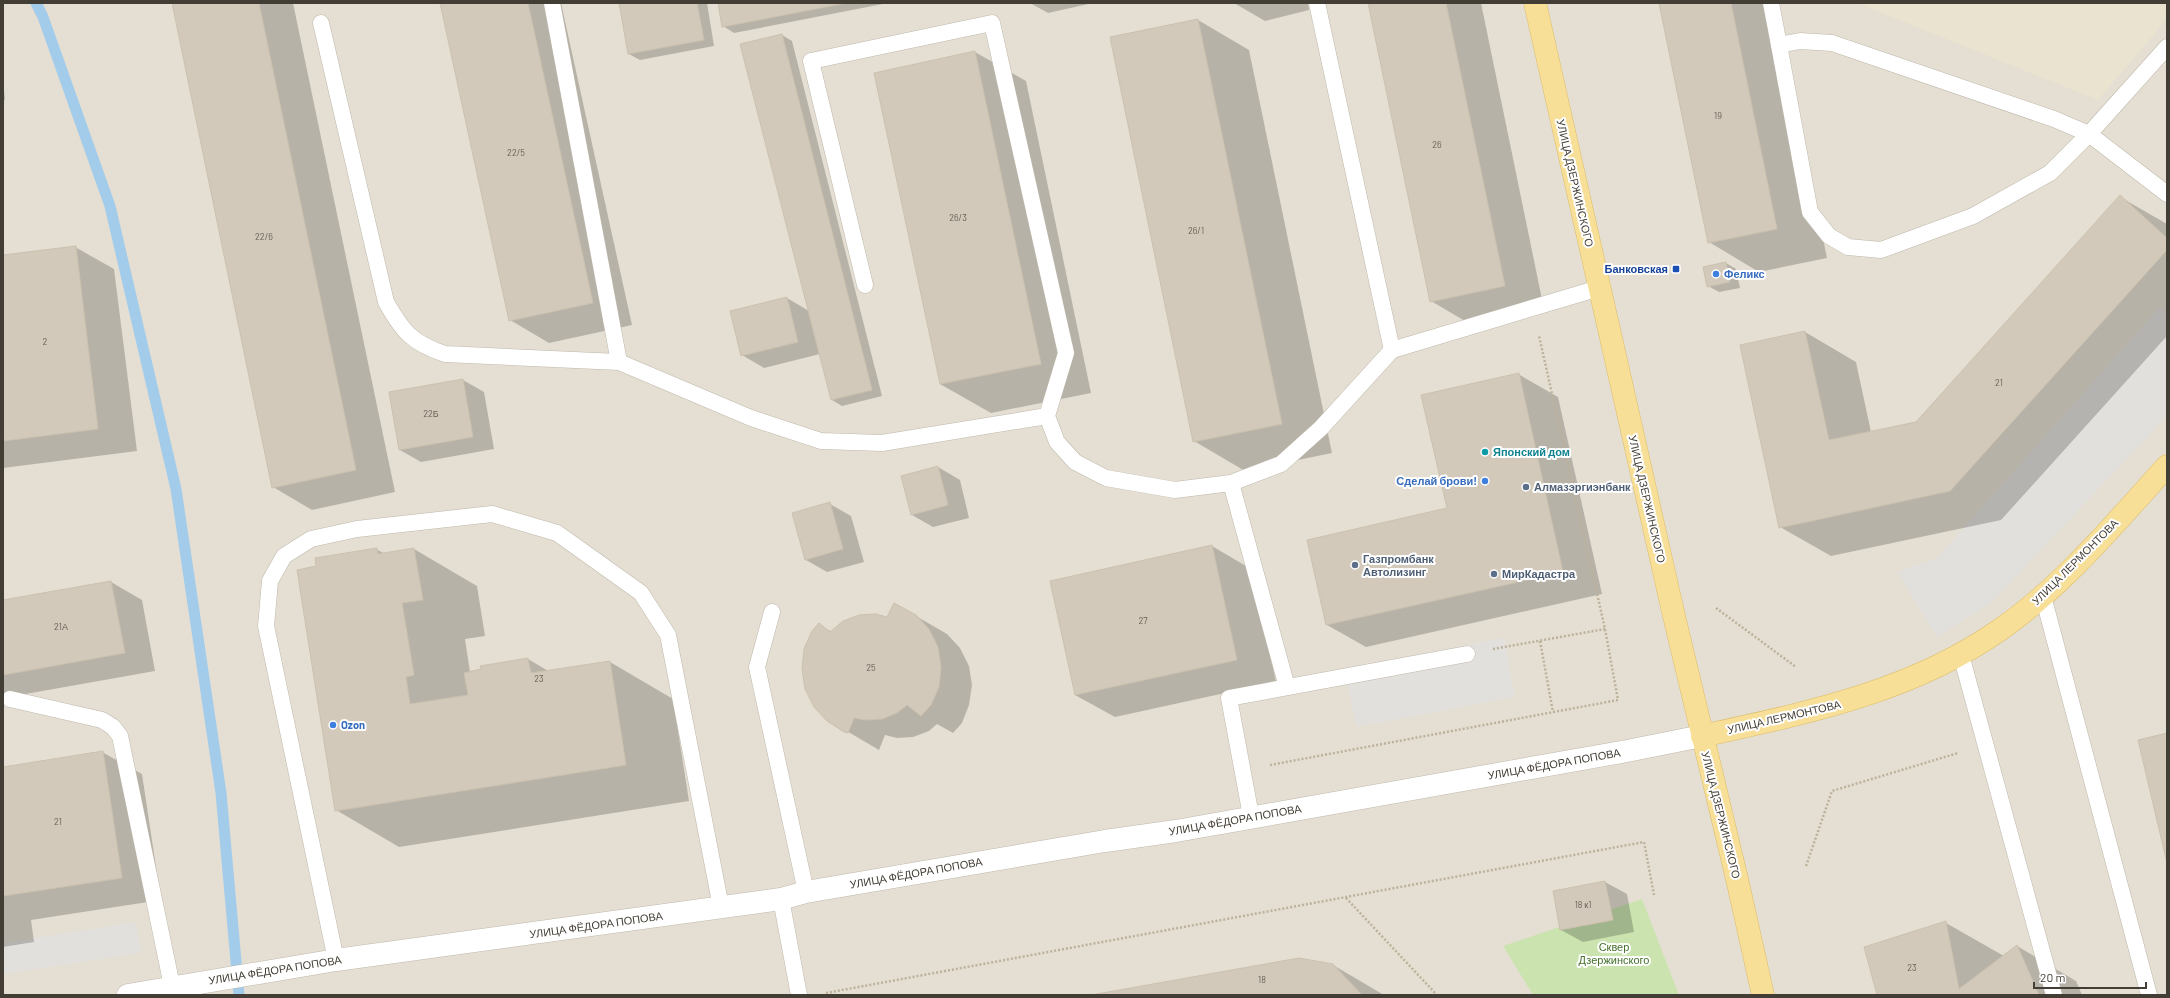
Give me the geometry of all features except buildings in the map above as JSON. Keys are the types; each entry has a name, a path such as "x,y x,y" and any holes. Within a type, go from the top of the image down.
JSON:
{"main road":[{"name":"УЛИЦА ДЗЕРЖИНСКОГО","path":"1535,3 1599,288 1763,995"},
{"name":"УЛИЦА ЛЕРМОНТОВА","path":"1702,736 1843,703 1924,673 1961,655 2002,629 2043,596 2111,528 2167,466"}],"street":[{"name":"УЛИЦА ФЁДОРА ПОПОВА","path":"128,995 172,986 336,960 781,899 806,892 1105,841 1176,831 1251,816 1628,751 1702,736"}],"lane":[{"path":"552,3 619,362"},
{"path":"1317,3 1392,350"},
{"path":"1771,3 1810,212 1829,236 1848,247 1881,250 1973,216 2050,173 2089,134 2167,47"},
{"path":"321,23 386,302 399,324 422,346 445,354 619,362 751,418 821,441 882,443 1046,416"},
{"path":"865,285 811,61 992,23 1066,353 1046,416 1057,442 1075,462 1106,478 1175,490 1231,483 1281,464 1321,428 1392,350 1599,288"},
{"path":"1779,45 1800,42 1832,43 2054,119 2089,134 2167,194"},
{"path":"1231,483 1287,687"},
{"path":"336,960 266,626 270,581 284,556 311,539 357,529 492,514 557,533 641,594 668,635 721,908"},
{"path":"2043,596 2150,995"},
{"path":"772,612 757,667 806,892"},
{"path":"1251,816 1229,698 1467,654"},
{"path":"1961,655 2054,995"},
{"path":"10,699 102,720 113,727 120,736 172,986"},
{"path":"781,899 799,995"}],"path":[{"path":"1242,770 1618,700 1605,629 1532,308"},
{"path":"1716,608 1796,667"},
{"path":"1467,654 1605,629"},
{"path":"1540,641 1553,712"},
{"path":"1806,866 1832,791 1986,744"},
{"path":"824,994 1644,842 1654,895"},
{"path":"1345,898 1437,995"}],"shaded area":[{"path":"3,3 2167,3 2167,995 3,995"},
{"path":"1857,3 2167,3 2167,19 2098,100"},
{"path":"2160,307 2167,314 2167,416 1991,603 1937,637 1897,572 1937,558"},
{"path":"1504,638 1515,697 1356,727 1345,668"},
{"path":"136,922 141,953 3,974 3,943"}],"green space":[{"name":"Сквер Дзержинского","path":"1642,899 1679,995 1533,995 1503,946"}],"waterway":[{"path":"36,3 43,17 110,206 176,489 221,793 239,995"}],"place":[{"name":"Банковская","path":"1676,269"},
{"name":"Феликс","path":"1716,274"},
{"name":"Японский дом","path":"1485,452"},
{"name":"Сделай брови!","path":"1485,481"},
{"name":"Алмазэргиэнбанк","path":"1526,487"},
{"name":"Газпромбанк Автолизинг","path":"1355,565"},
{"name":"МирКадастра","path":"1494,574"},
{"name":"Ozon","path":"333,725"}]}
